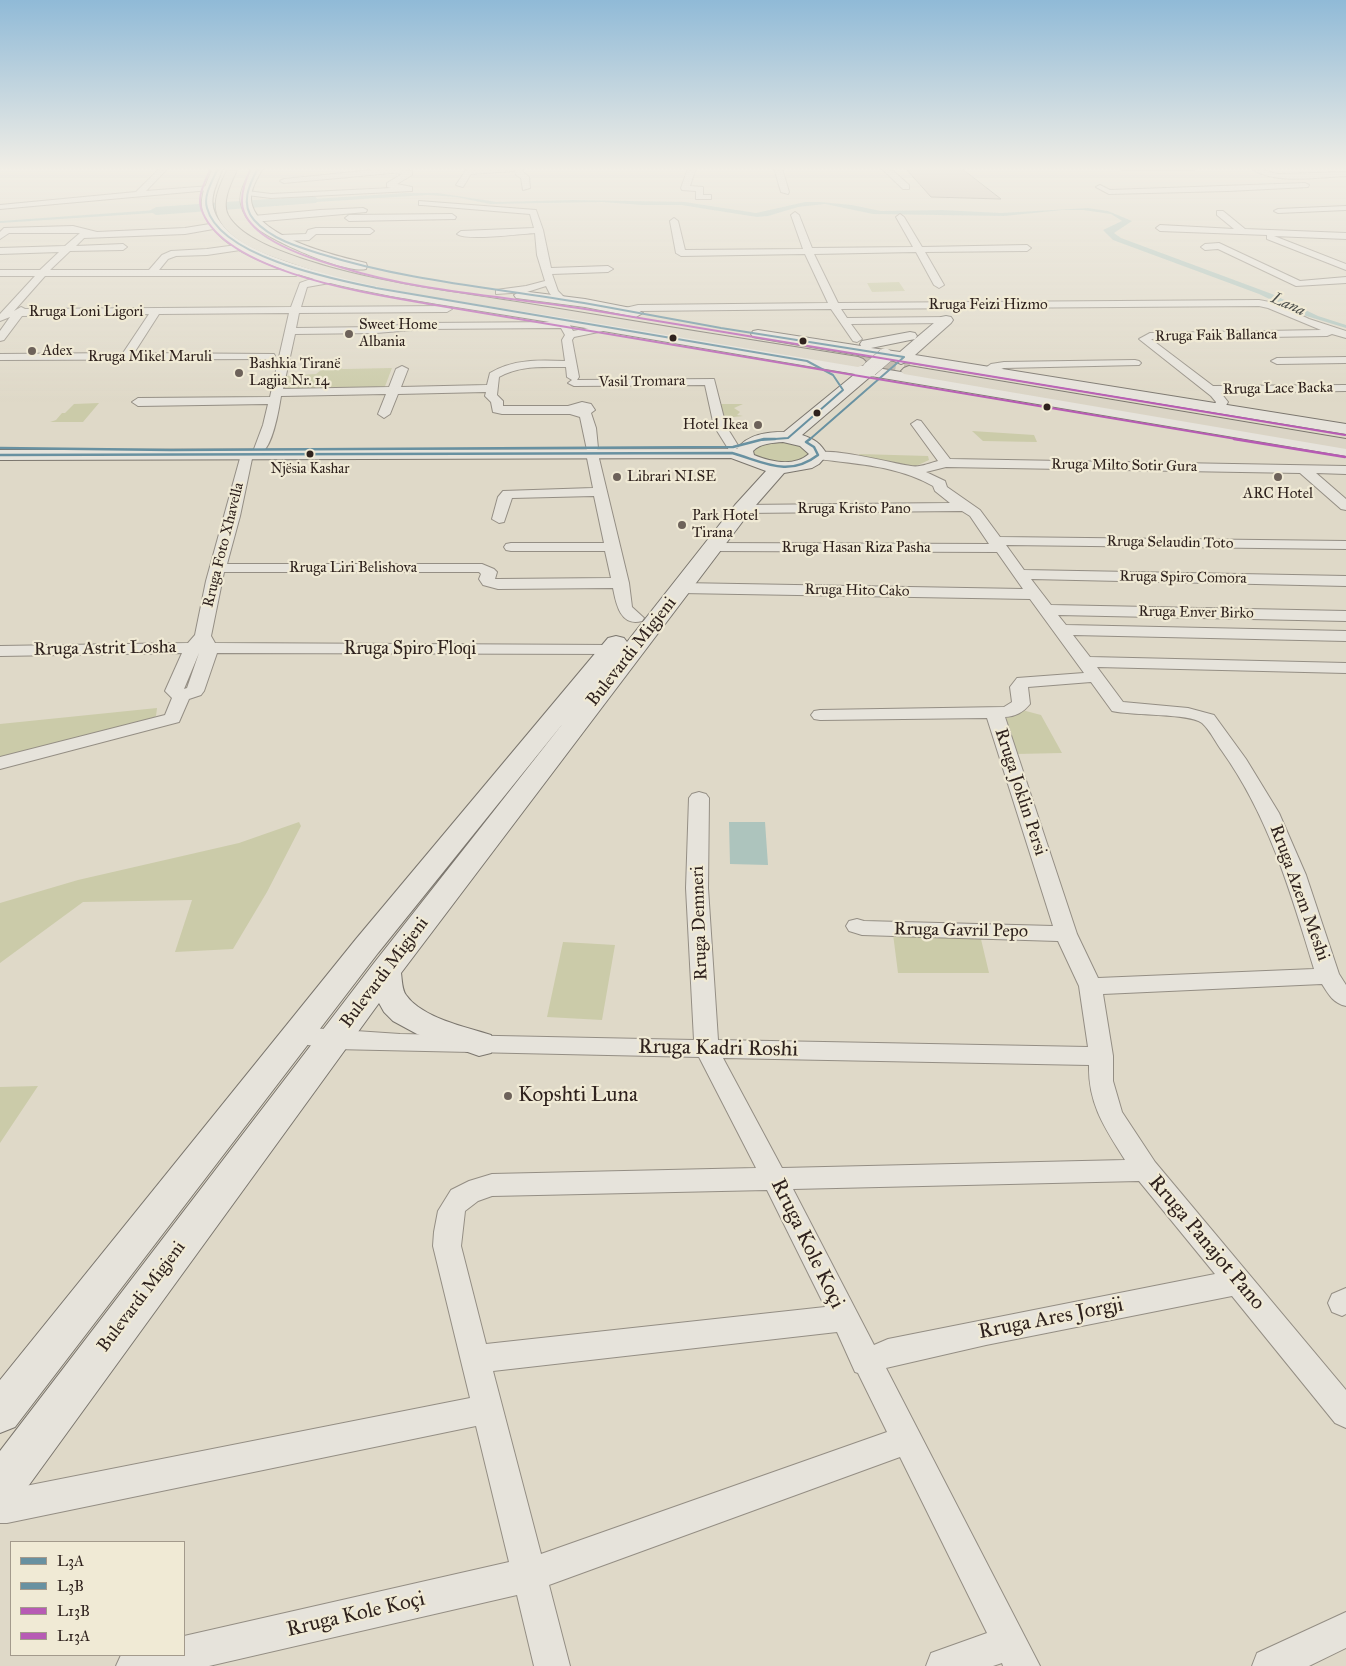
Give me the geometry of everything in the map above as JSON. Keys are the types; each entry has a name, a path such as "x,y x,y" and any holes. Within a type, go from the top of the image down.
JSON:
{"highway":[{"path":"277,246 293,253 366,274 609,327"},
{"path":"464,295 482,293 625,311"},
{"path":"464,295 872,368"},
{"path":"900,361 1274,429 1346,444"},
{"path":"1192,404 1274,429"},
{"path":"1177,423 1274,429 1346,437"}],"main road":[{"path":"299,246 351,264 498,292 562,300 828,345 900,361 981,370 1346,430"},
{"path":"244,247 294,270 567,327 609,327 807,361 872,368 955,385 1346,451"},
{"path":"900,361 910,336 928,320"},
{"path":"788,438 872,368 900,361 946,320"},
{"path":"828,345 884,342 910,336"},
{"path":"926,338 948,358 981,370"},
{"path":"807,361 824,369 834,377 843,390 841,394"},
{"path":"0,448 253,448 746,453 779,467 798,466 813,452 861,394 872,368"},
{"path":"861,394 904,385 955,385"},
{"path":"746,453 764,439 788,438 813,452"},
{"path":"0,455 253,448"},
{"name":"Bulevardi Migjeni","path":"0,1413 367,946 756,470 746,453"},
{"name":"Bulevardi Migjeni","path":"0,1486 384,972 742,508 779,467"},
{"path":"384,972 389,994 396,1006 409,1017 479,1044"}],"street":[{"name":"Rruga Loni Ligori","path":"3,317 70,246"},
{"path":"542,246 553,292 562,300"},
{"path":"679,246 681,253 1027,248"},
{"path":"806,246 817,276 832,306 857,338"},
{"path":"918,246 939,286"},
{"path":"1205,247 1219,246 1299,284 1346,280"},
{"path":"1293,246 1346,267"},
{"path":"151,274 165,257 174,253 244,247"},
{"path":"0,251 122,248"},
{"path":"0,265 50,265"},
{"path":"547,271 608,269"},
{"path":"0,273 151,274 294,270 288,296 291,331 267,399 269,425 253,448"},
{"name":"Rruga Loni Ligori","path":"0,338 43,282 42,274"},
{"path":"278,330 303,285 315,281 338,279"},
{"path":"498,292 527,289 550,282"},
{"name":"Rruga Feizi Hizmo","path":"625,311 638,308 1259,303 1279,308 1305,321 1341,334"},
{"path":"3,317 18,314 289,313 447,309"},
{"path":"126,357 154,313"},
{"path":"843,321 946,320"},
{"path":"291,331 376,330 425,326 567,327 567,340 578,410 590,428 592,451 600,492 626,609 636,618"},
{"name":"Rruga Faik Ballanca","path":"1218,408 1222,402 1144,339 1150,336 1341,334"},
{"name":"Rruga Mikel Maruli","path":"0,357 271,355"},
{"path":"1277,361 1346,360"},
{"path":"981,370 1004,365 1135,362"},
{"path":"571,364 527,365 506,369 494,375 491,398 497,401 497,409 502,410 578,410"},
{"path":"384,414 402,369"},
{"name":"Vasil Tromara","path":"574,383 710,381 720,426 746,453"},
{"path":"138,402 267,399 393,390 492,388"},
{"name":"Rruga Lace Backa","path":"1209,390 1346,388"},
{"path":"917,424 946,463"},
{"name":"Rruga Foto Xhavella","path":"0,763 173,718 182,695 176,694 174,691 202,644 218,568 253,448"},
{"path":"813,452 871,467 908,473 940,484 940,488 975,514 1090,670 1346,668"},
{"name":"Rruga Milto Sotir Gura","path":"908,473 946,463 1346,470"},
{"path":"1304,470 1346,506"},
{"path":"499,520 505,497 508,494 600,492"},
{"name":"Rruga Kristo Pano","path":"742,508 966,507"},
{"name":"Rruga Selaudin Toto","path":"997,544 1346,546"},
{"name":"Rruga Hasan Riza Pasha","path":"712,548 997,544"},
{"path":"511,547 612,547"},
{"name":"Rruga Liri Belishova","path":"218,568 482,568 487,570 488,582 498,584 621,583"},
{"name":"Rruga Spiro Comora","path":"1019,574 1346,581"},
{"name":"Rruga Hito Cako","path":"681,588 1034,594"},
{"name":"Rruga Enver Birko","path":"1046,610 1346,616"},
{"path":"1061,630 1346,636"},
{"name":"Rruga Spiro Floqi","path":"202,644 610,650"},
{"name":"Rruga Astrit Losha","path":"0,650 202,644"},
{"name":"Rruga Joklin Persi","path":"1090,670 1023,682 1018,687 1021,704 1008,712 994,712 1066,934 1090,986 1101,1056"},
{"name":"Rruga Azem Meshi","path":"1090,670 1118,707 1188,713 1208,719 1237,760 1269,813 1296,875 1328,976 1339,992 1346,998"},
{"path":"820,715 994,712"},
{"name":"Rruga Demneri","path":"699,798 697,888 706,1048"},
{"name":"Rruga Gavril Pepo","path":"857,926 862,928 1066,934"},
{"path":"1090,986 1328,976"},
{"name":"Rruga Kadri Roshi","path":"296,1036 334,1040 479,1044 1101,1056"},
{"name":"Rruga Kole Koçi","path":"706,1048 1016,1654"},
{"name":"Rruga Panajot Pano","path":"1101,1056 1101,1081 1110,1114 1146,1170 1346,1413"},
{"path":"552,1666 447,1246 451,1214 455,1203 464,1194 473,1189 492,1185 1146,1170"},
{"name":"Rruga Ares Jorgji","path":"866,1362 888,1353 1238,1282"},
{"path":"476,1359 844,1318"},
{"path":"0,1507 488,1409"},
{"name":"Rruga Kole Koçi","path":"185,1655 529,1575 906,1440"},
{"path":"1270,1666 1346,1630"},
{"path":"944,1666 1016,1654"},
{"name":"Rruga Kole Koçi","path":"134,1666 179,1656"}],"green space":[{"path":"899,282 905,291 872,292 867,283"},
{"path":"337,367 343,369 392,368 384,389 281,390 285,376 316,374 321,370"},
{"path":"99,403 83,422 50,422 56,420 74,404"},
{"path":"720,404 743,404 734,408 740,412 737,415 743,416 724,418"},
{"path":"972,431 1034,435 1037,442 983,441"},
{"path":"788,441 810,449 810,457 786,464 753,456 752,449 761,443"},
{"path":"859,454 928,456 929,460 914,467 860,457"},
{"path":"157,708 156,716 145,724 0,759 0,724"},
{"path":"1022,710 1041,715 1062,753 1016,754 1006,718"},
{"path":"299,822 301,826 267,892 233,949 175,952 192,900 83,902 0,963 0,903 78,880 239,843"},
{"path":"893,934 980,935 989,973 898,973"},
{"path":"563,942 615,945 602,1020 547,1017"},
{"path":"38,1086 0,1143 0,1087"}],"water":[{"name":"Lana","path":"1129,246 1142,246 1272,294 1318,316 1346,325 1346,328 1303,315 1259,294"},
{"path":"729,822 765,822 768,865 730,864"}],"tunnel":[{"path":"858,362 909,371"}],"transit line":[{"name":"L13B","path":"231,246 265,263 300,276 373,294 1345,457"},
{"name":"L3B","path":"0,448 171,450 733,447 764,439 788,438 843,390 833,375 807,361 376,288 280,263 243,246"},
{"name":"L13A","path":"282,246 322,262 354,272 419,286 584,309 1345,435"},
{"name":"L3A","path":"297,246 347,262 414,278 584,303 721,328 904,357"},
{"name":"L3A","path":"0,455 732,453 765,464 787,468 797,467 808,463 818,455 814,447 806,442 904,357"}],"place":[{"name":"Sweet Home Albania","path":"349,334"},
{"name":"Adex","path":"32,351"},
{"name":"Bashkia Tiranë Lagjia Nr. 14","path":"239,373"},
{"name":"Hotel Ikea","path":"758,425"},
{"name":"Njësia Kashar","path":"310,454"},
{"name":"Librari NI.SE","path":"617,477"},
{"name":"ARC Hotel","path":"1278,477"},
{"name":"Park Hotel Tirana","path":"682,525"},
{"name":"Kopshti Luna","path":"508,1096"}]}
